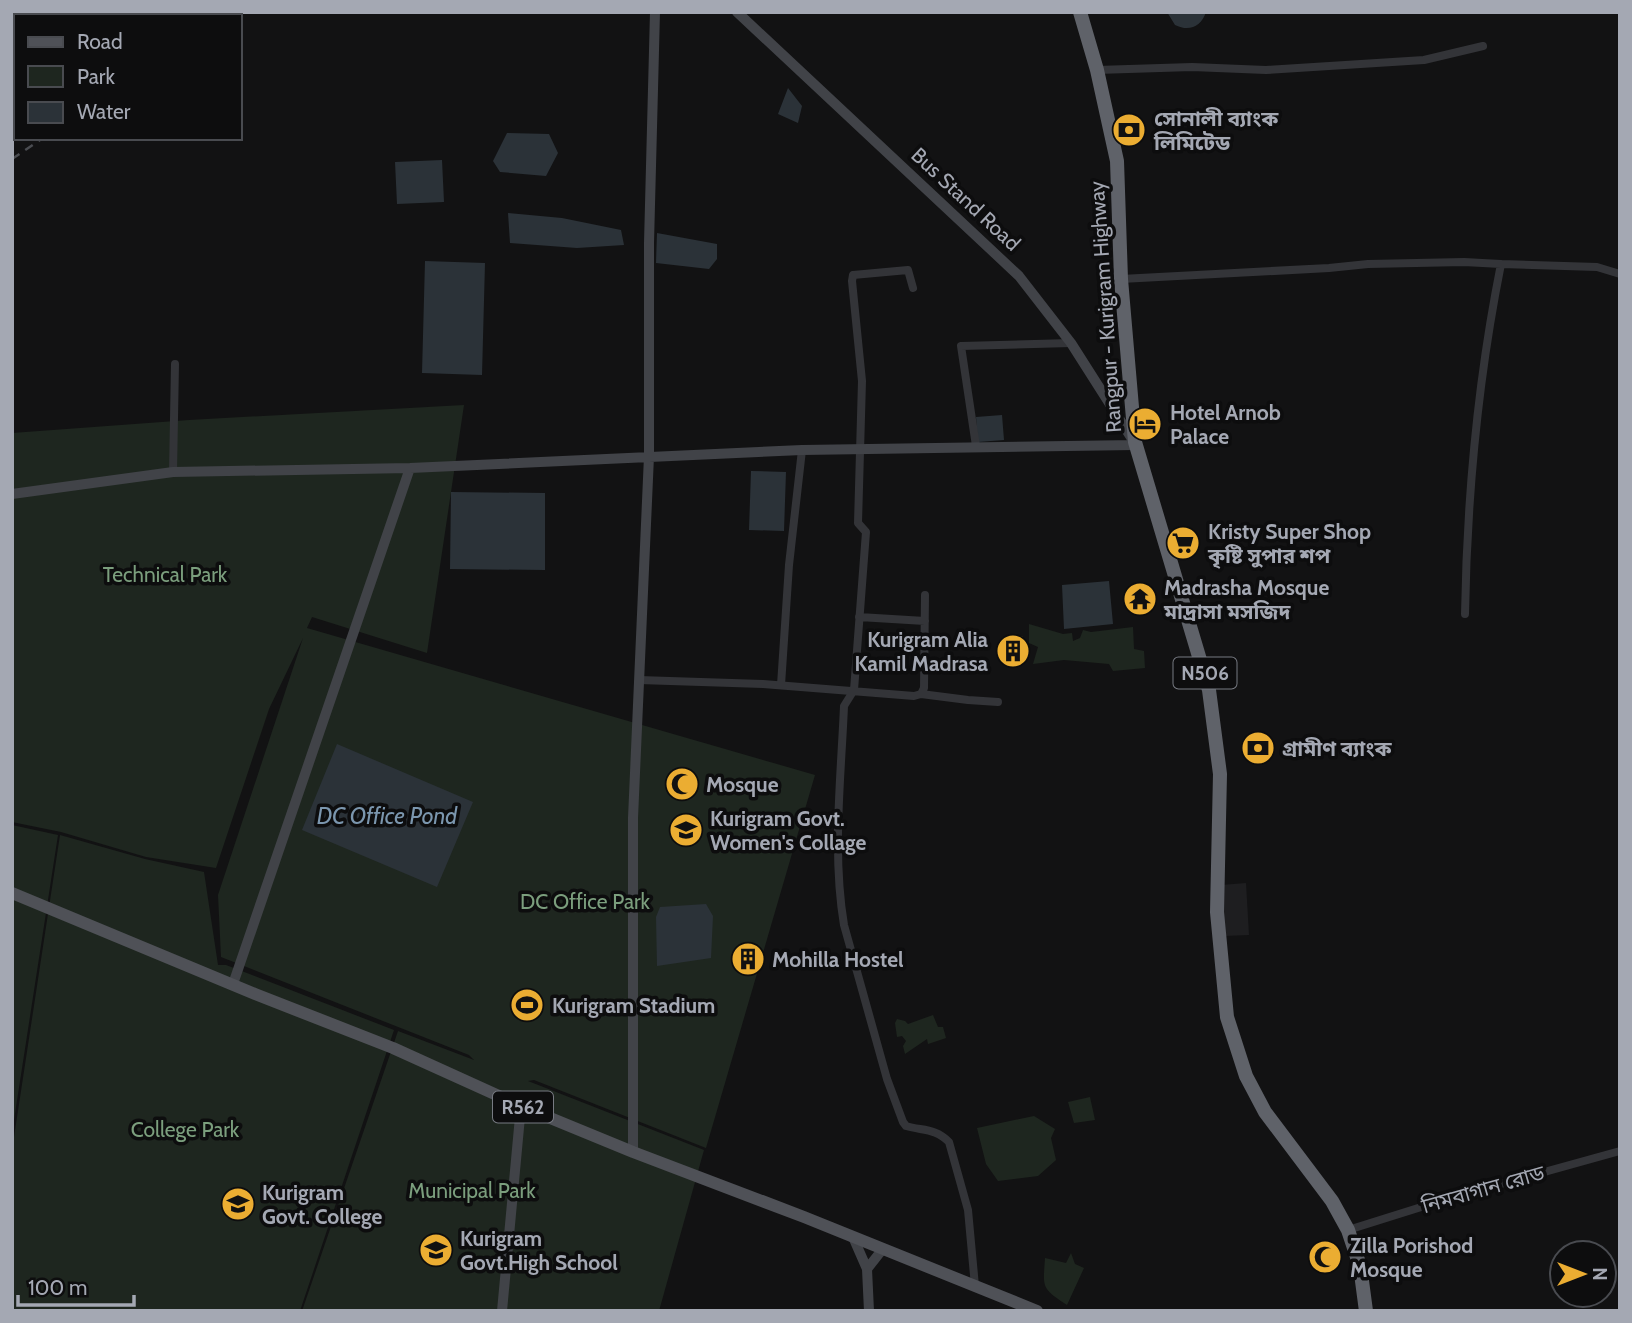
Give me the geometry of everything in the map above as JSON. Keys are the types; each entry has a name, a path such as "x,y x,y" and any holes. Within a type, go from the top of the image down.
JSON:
{"highway":[{"name":"Rangpur - Kurigram Highway","path":"1080,12 1097,70 1117,161 1121,278 1135,444 1209,690 1220,774 1217,912 1227,1017 1246,1076 1265,1112 1332,1201 1348,1230 1360,1266 1366,1311"}],"main road":[{"name":"R562","path":"12,893 393,1048 521,1106 633,1152 1037,1311"}],"street":[{"path":"633,1152 633,818 649,456 649,243 655,12"},
{"name":"Bus Stand Road","path":"737,12 1010,267 1040,300 1071,343 1135,444"},
{"path":"1097,70 1192,67 1266,70 1423,60 1483,46"},
{"path":"1121,278 1368,264 1464,262 1597,267 1620,274"},
{"path":"1465,614 1467,539 1479,392 1501,264"},
{"path":"913,288 908,270 853,275 854,319 862,381 858,523 866,532 854,690 844,706 839,880 844,925 887,1079 903,1122 906,1126 932,1130 949,1142 968,1210 975,1286"},
{"path":"976,446 961,346 1071,343"},
{"path":"173,472 176,364"},
{"path":"12,494 173,472 410,468 802,450 1135,444"},
{"path":"781,685 789,565 802,450"},
{"path":"233,984 410,468"},
{"path":"921,694 924,688 925,595"},
{"path":"859,617 925,624"},
{"path":"639,680 781,685 999,702"},
{"path":"502,1311 521,1106"},
{"name":"নিমবাগান রোড","path":"1348,1230 1450,1198 1620,1151"},
{"path":"853,1237 867,1269 869,1311"},
{"path":"867,1269 882,1250"}],"shaded area":[{"path":"1246,883 1249,935 1224,936 1221,885"}],"green space":[{"path":"464,405 427,653 312,617 307,628 815,775 706,1148 534,1080 528,1081 704,1150 659,1311 302,1311 398,1031 474,1060 469,1055 221,957 218,895 303,638 269,709 216,868 146,857 61,832 12,822 12,433"},
{"path":"1029,624 1063,634 1072,633 1073,641 1080,638 1083,630 1091,632 1133,627 1134,649 1144,651 1145,668 1113,671 1109,664 1064,660 1033,664 1038,647 1029,643"},
{"path":"12,825 58,835 12,1133"},
{"name":"College Park","path":"60,835 204,872 218,965 226,965 394,1030 300,1311 12,1311 12,1150"},
{"path":"933,1015 938,1027 943,1027 946,1038 928,1044 927,1039 905,1054 903,1046 906,1041 902,1036 897,1037 897,1019 908,1024"},
{"path":"1090,1097 1095,1120 1074,1123 1068,1102"},
{"path":"1034,1116 1055,1129 1051,1138 1056,1160 1038,1176 998,1181 986,1164 977,1128"},
{"path":"1071,1253 1075,1264 1084,1268 1067,1305 1052,1295 1045,1286 1045,1258 1066,1263"}],"water":[{"path":"1167,12 1206,12 1198,25 1185,28 1175,25"},
{"path":"788,88 802,106 798,123 778,114"},
{"path":"507,133 549,134 558,153 546,176 500,172 493,161"},
{"path":"442,160 444,202 397,204 395,162"},
{"path":"508,213 562,218 621,230 624,245 577,248 510,243"},
{"path":"657,233 717,244 717,259 709,269 656,263"},
{"path":"425,261 485,263 482,375 422,373"},
{"path":"1002,415 1004,440 978,442 976,417"},
{"path":"751,471 786,472 784,531 749,530"},
{"path":"451,492 545,493 545,570 450,569"},
{"path":"1109,581 1113,624 1064,629 1062,585"},
{"name":"DC Office Pond","path":"337,744 473,802 437,887 302,830"},
{"path":"706,904 713,916 711,958 657,966 656,917 660,907"}],"railway":[{"path":"12,159 40,140"}],"place":[{"name":"সোনালী ব্যাংক লিমিটেড","path":"1129,130"},
{"name":"Hotel Arnob Palace","path":"1145,424"},
{"name":"Kristy Super Shop কৃষ্টি সুপার শপ","path":"1183,543"},
{"name":"Madrasha Mosque মাদ্রাসা মসজিদ","path":"1140,599"},
{"name":"Kurigram Alia Kamil Madrasa","path":"1013,651"},
{"name":"গ্রামীণ ব্যাংক","path":"1258,748"},
{"name":"Mosque","path":"682,784"},
{"name":"Kurigram Govt. Women's Collage","path":"686,830"},
{"name":"Mohilla Hostel","path":"748,959"},
{"name":"Kurigram Stadium","path":"527,1005"},
{"name":"Kurigram Govt. College","path":"238,1204"},
{"name":"Kurigram Govt.High School","path":"436,1250"},
{"name":"Zilla Porishod Mosque","path":"1325,1257"}],"park label":[{"name":"Technical Park","path":"165,574"},
{"name":"DC Office Park","path":"585,901"},
{"name":"Municipal Park","path":"472,1190"}]}
